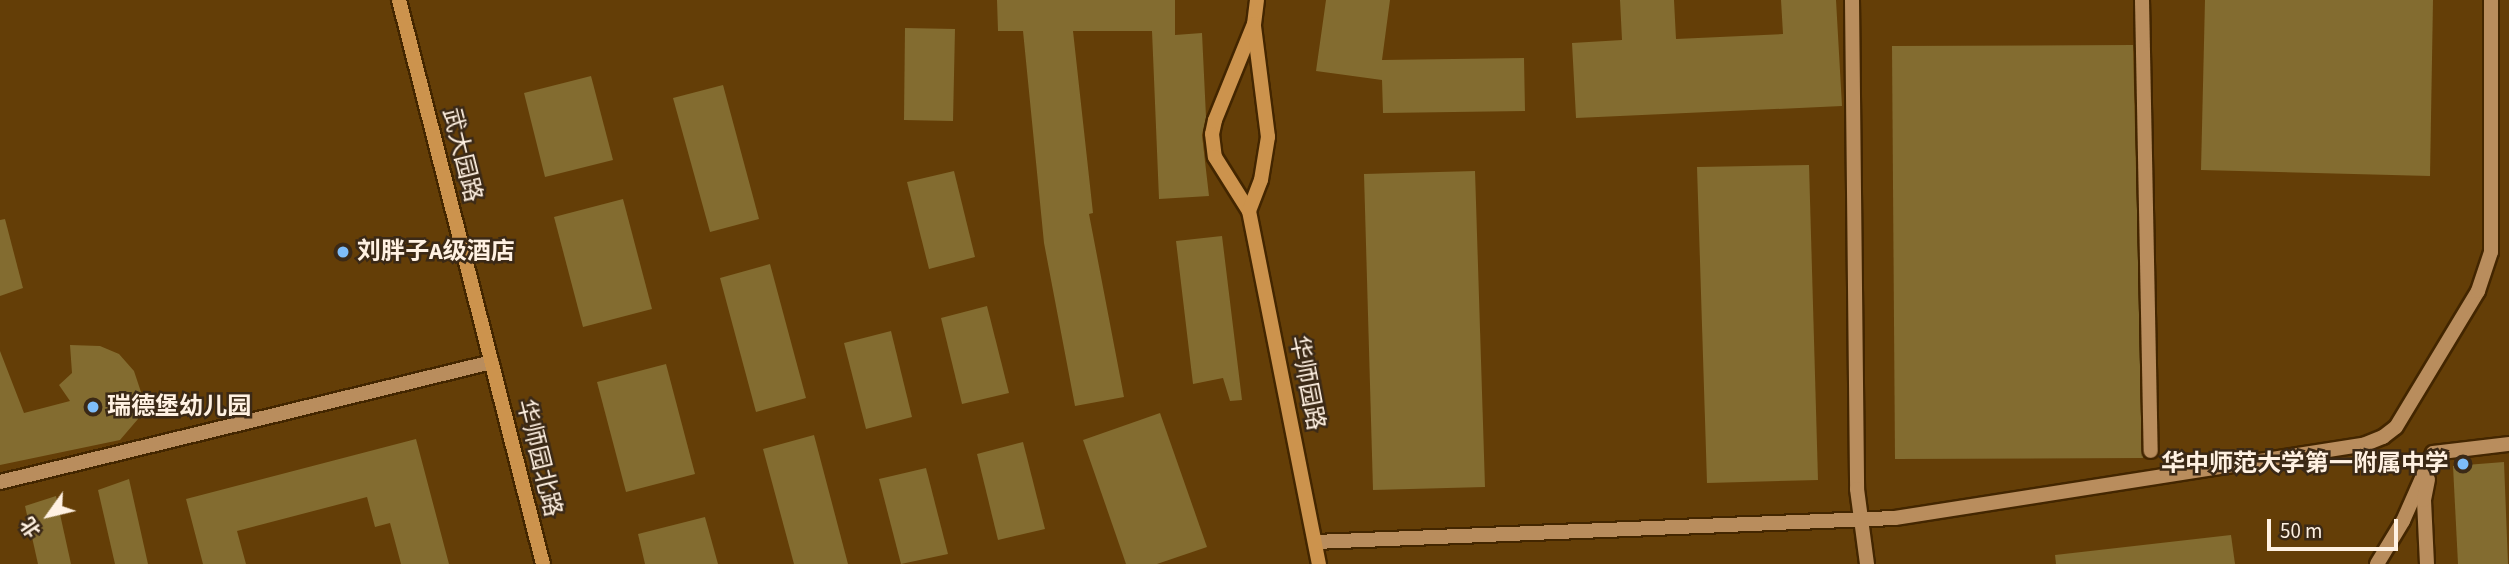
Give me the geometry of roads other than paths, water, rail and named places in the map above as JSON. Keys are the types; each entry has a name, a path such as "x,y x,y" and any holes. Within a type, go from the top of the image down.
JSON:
{"main road":[{"name":"武大园路","path":"399,0 492,362"},
{"path":"1249,211 1215,157 1212,134 1254,24 1257,0"},
{"path":"1249,211 1261,180 1268,137 1254,24"},
{"name":"华师园路","path":"1249,211 1320,564"},
{"name":"华师园北路","path":"492,362 542,564"}],"street":[{"path":"1852,0 1857,489 1867,564"},
{"path":"2142,0 2151,451"},
{"path":"1315,542 1861,521 2363,445 2383,438 2396,427 2478,291 2491,252 2491,0"},
{"path":"0,482 492,362"},
{"path":"2433,453 2509,444"},
{"path":"2376,564 2403,521 2433,453"},
{"path":"2427,564 2424,500 2433,453"}],"place":[{"name":"刘胖子A级酒店","path":"343,252"},
{"name":"瑞德堡幼儿园","path":"93,407"},
{"name":"华中师范大学第一附属中学","path":"2463,464"}]}
